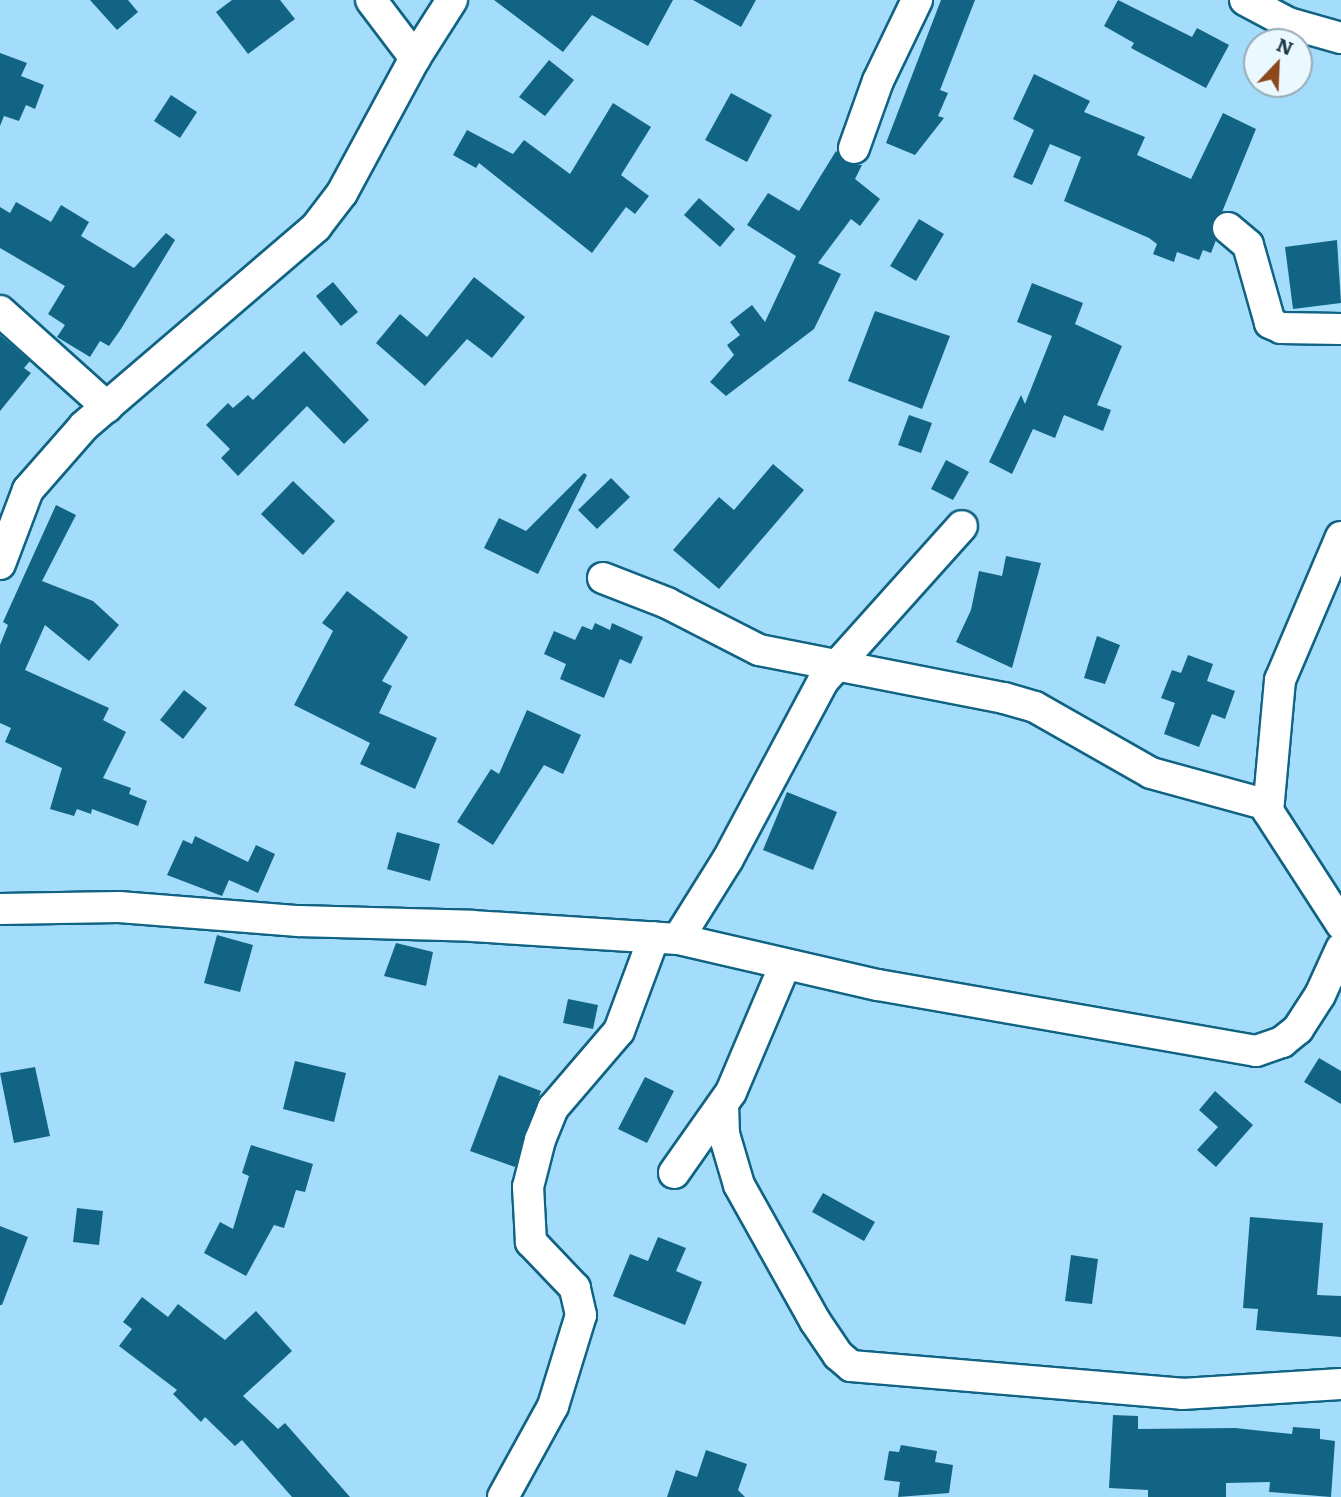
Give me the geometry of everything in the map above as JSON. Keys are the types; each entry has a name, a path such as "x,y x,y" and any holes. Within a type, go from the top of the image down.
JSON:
{"street":[{"path":"371,0 415,58"},
{"path":"0,564 28,490 84,426 316,227 383,123 415,58 452,0"},
{"path":"854,148 878,81 917,0"},
{"path":"1245,0 1288,23 1341,38"},
{"path":"1228,228 1248,245 1270,323 1281,328 1341,329"},
{"path":"0,311 107,407"},
{"path":"503,1497 553,1406 581,1315 575,1287 531,1242 528,1187 540,1140 553,1108 619,1031 666,938 835,664 962,526"},
{"path":"1341,537 1280,680 1268,805 1278,832 1341,924"},
{"path":"603,578 667,603 760,650 835,664 875,675 975,690 1035,707 1151,774 1268,805"},
{"path":"0,909 119,907 298,921 666,938 785,965 1256,1051 1282,1042 1298,1028 1320,995 1341,949"},
{"path":"674,1173 723,1105 785,965"},
{"path":"723,1105 724,1134 738,1185 816,1321 838,1355 851,1366 1182,1394 1341,1384"}],"building":[{"path":"90,0 128,0 138,12 117,30"},
{"path":"232,0 280,0 295,19 248,54 216,12"},
{"path":"494,0 673,0 648,46 592,15 563,52"},
{"path":"693,0 756,0 741,27"},
{"path":"941,0 975,0 940,90 948,93 938,116 944,118 915,155 886,143"},
{"path":"1118,0 1192,37 1197,28 1229,45 1206,88 1131,48 1134,43 1104,26"},
{"path":"0,53 27,63 21,76 44,85 35,109 26,105 19,121 4,116 0,126"},
{"path":"549,60 574,80 545,116 519,97"},
{"path":"1034,74 1090,101 1084,112 1145,137 1137,155 1191,179 1223,113 1256,129 1222,212 1211,224 1216,240 1211,253 1203,250 1199,260 1177,252 1174,262 1153,254 1157,244 1149,238 1064,201 1081,157 1050,144 1032,185 1013,177 1034,130 1013,119"},
{"path":"731,93 772,115 747,162 705,140"},
{"path":"171,95 197,112 180,138 154,121"},
{"path":"613,103 651,127 621,175 649,196 635,214 626,207 592,253 479,163 476,168 453,155 467,130 513,154 524,140 570,174"},
{"path":"836,151 847,164 862,165 855,179 880,199 860,226 851,219 818,263 841,274 814,329 726,396 710,382 734,355 727,345 740,335 730,322 752,305 765,322 796,256 747,225 768,193 799,211"},
{"path":"699,198 735,229 720,247 684,215"},
{"path":"16,202 51,222 61,205 89,222 81,236 134,268 166,233 175,240 109,346 100,341 90,357 57,337 65,325 48,314 65,286 0,248 0,207 10,213"},
{"path":"919,219 944,234 916,281 890,266"},
{"path":"1337,240 1341,303 1293,309 1285,247"},
{"path":"474,277 525,317 492,358 467,339 425,386 376,343 400,314 427,337"},
{"path":"333,282 358,312 341,326 316,296"},
{"path":"1032,283 1083,303 1075,324 1122,346 1097,405 1111,410 1103,431 1064,415 1055,438 1033,429 1012,474 989,462 1021,395 1025,404 1052,336 1017,322"},
{"path":"875,311 950,336 922,409 848,381"},
{"path":"0,335 30,361 24,368 31,373 0,411"},
{"path":"304,351 369,420 344,444 307,406 238,476 221,458 230,449 206,425 228,403 233,408 248,395 253,400"},
{"path":"909,415 932,423 921,453 898,445"},
{"path":"946,460 969,472 953,500 931,489"},
{"path":"773,464 804,490 719,589 673,550 719,497 734,510"},
{"path":"584,473 587,475 538,574 484,548 499,518 526,531"},
{"path":"611,478 630,497 597,529 578,510"},
{"path":"293,481 335,521 303,555 261,514"},
{"path":"56,505 76,515 42,581 93,601 119,625 89,661 45,625 25,670 109,708 103,720 126,732 103,778 131,788 129,794 147,801 138,826 92,809 91,814 77,809 74,816 50,809 62,768 5,742 11,728 0,723 0,645 8,625 3,622"},
{"path":"1006,556 1041,563 1012,668 956,642 971,610 979,571 1002,576"},
{"path":"347,591 408,637 382,681 392,686 379,713 437,738 415,789 360,764 370,743 294,705 333,631 322,623"},
{"path":"595,623 610,630 612,623 643,637 631,664 620,659 604,698 560,679 566,664 544,654 554,631 575,640 582,626 592,630"},
{"path":"1097,636 1120,645 1105,684 1084,678"},
{"path":"1188,655 1213,664 1207,681 1235,691 1225,719 1212,714 1199,747 1164,734 1175,703 1161,698 1172,670 1181,673"},
{"path":"184,690 207,708 183,739 160,720"},
{"path":"527,710 581,735 563,774 544,765 493,845 457,822 491,769 499,774"},
{"path":"787,792 837,812 813,870 763,850"},
{"path":"397,832 440,844 430,881 387,869"},
{"path":"195,836 248,862 256,845 275,854 258,893 229,880 222,896 167,875 183,840 192,844"},
{"path":"217,935 253,945 240,992 204,983"},
{"path":"396,943 433,952 426,986 384,976"},
{"path":"568,999 598,1005 593,1029 563,1023"},
{"path":"1319,1058 1341,1071 1341,1104 1304,1082"},
{"path":"295,1061 346,1073 334,1122 283,1109"},
{"path":"35,1067 50,1136 14,1143 0,1073"},
{"path":"499,1075 541,1091 515,1167 470,1151"},
{"path":"645,1077 674,1091 647,1143 618,1129"},
{"path":"1215,1091 1253,1125 1216,1167 1197,1150 1218,1127 1199,1110"},
{"path":"251,1145 313,1164 305,1192 296,1190 284,1228 274,1225 246,1276 204,1253 220,1222 233,1229 249,1176 242,1173"},
{"path":"823,1193 875,1222 864,1241 812,1212"},
{"path":"77,1208 103,1211 99,1245 73,1242"},
{"path":"1250,1217 1323,1223 1317,1295 1341,1296 1341,1337 1256,1330 1258,1309 1243,1308"},
{"path":"0,1226 28,1237 2,1305 0,1305"},
{"path":"658,1237 686,1248 676,1271 702,1282 685,1325 613,1296 630,1254 648,1261"},
{"path":"1071,1255 1098,1259 1092,1304 1065,1301"},
{"path":"142,1297 168,1317 178,1304 225,1340 256,1311 292,1351 243,1396 278,1429 285,1423 350,1497 292,1497 242,1440 235,1446 205,1417 201,1422 173,1394 177,1390 119,1346 132,1329 123,1322"},
{"path":"1113,1415 1138,1416 1138,1429 1235,1428 1292,1434 1293,1427 1320,1429 1320,1439 1335,1441 1331,1497 1269,1492 1270,1482 1226,1483 1226,1497 1148,1497 1148,1490 1109,1488"},
{"path":"901,1445 937,1451 935,1462 953,1465 949,1493 898,1497 900,1482 884,1480 889,1451 899,1452"},
{"path":"706,1450 747,1464 738,1490 745,1497 667,1497 676,1470 697,1477"}]}
